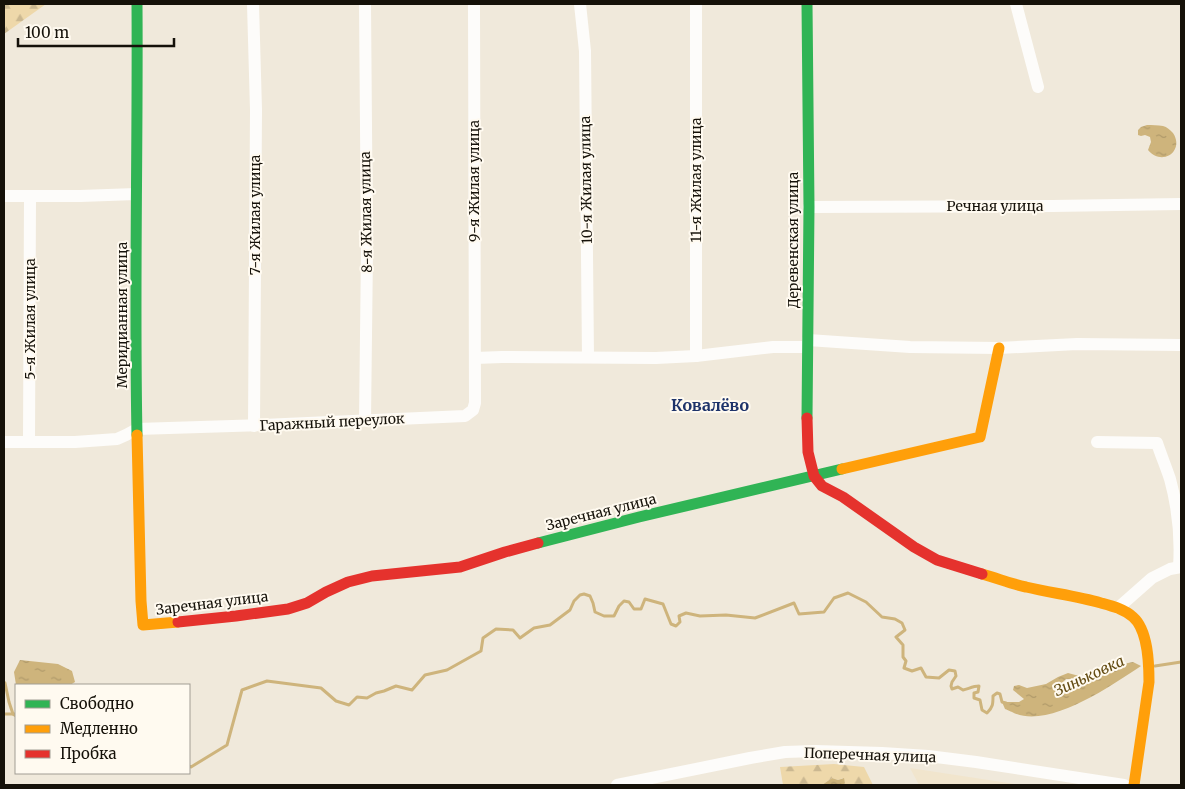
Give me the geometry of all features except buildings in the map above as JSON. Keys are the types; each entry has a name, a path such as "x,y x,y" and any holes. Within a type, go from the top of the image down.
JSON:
{"street":[{"name":"Меридианная улица","path":"137,4 137,430 143,626"},
{"name":"7-я Жилая улица","path":"253,4 256,110 254,426"},
{"name":"8-я Жилая улица","path":"365,4 366,420"},
{"name":"9-я Жилая улица","path":"474,4 475,358"},
{"name":"10-я Жилая улица","path":"580,4 584,51 588,357"},
{"name":"11-я Жилая улица","path":"696,4 696,356"},
{"name":"Деревенская улица","path":"807,4 809,207 808,452 814,476"},
{"path":"1016,4 1038,87"},
{"path":"4,196 136,194"},
{"name":"5-я Жилая улица","path":"29,442 30,196"},
{"name":"Речная улица","path":"809,207 1181,204"},
{"path":"475,358 656,358 696,356 807,344 999,348 1077,344 1181,345"},
{"name":"Заречная улица","path":"143,626 288,609 307,603 348,582 372,576 460,567 505,552 639,517 980,437 999,348"},
{"name":"Гаражный переулок","path":"4,442 75,442 117,438 137,430 465,416 473,410 475,403 475,358"},
{"path":"1096,442 1157,443 1170,478 1178,514 1181,546 1180,567 1170,569 1152,578 1118,608"},
{"path":"814,476 822,486 843,498 914,548 937,560 1025,587 1087,599 1118,608 1133,617 1141,628 1145,641 1149,670 1147,700 1134,785"},
{"name":"Поперечная улица","path":"617,785 750,758 785,752 815,751 882,752 928,756 1124,785"}],"shaded area":[{"path":"910,768 1022,785 919,785"}],"green space":[{"path":"4,4 46,4 4,34"},
{"path":"834,764 864,767 873,785 844,785 843,778 838,780 832,778 822,785 783,785 780,767"}],"water":[{"path":"1147,125 1163,126 1173,133 1176,146 1170,155 1160,157 1148,150 1151,142 1150,137 1138,135 1138,130"},
{"path":"20,660 58,664 72,671 75,682 72,684 16,684 14,672"},
{"path":"1133,662 1141,666 1097,694 1061,711 1043,716 1026,716 1005,709 1002,702 1019,702 1024,699 1013,690 1014,686 1019,685 1027,688 1046,684 1068,673 1083,677 1099,677 1123,664","holes":["1066,679 1071,679 1075,683 1075,688 1072,692 1066,692 1062,683"]},
{"path":"832,778 838,780 844,778 845,783 844,785 822,785"}],"waterway":[{"name":"Зиньковка","path":"190,766 227,745 242,690 267,681 321,688 336,701 349,705 357,697 367,698 396,686 412,690 425,675 447,670 481,651 483,638 496,629 513,630 520,638 534,628 550,625 570,610 574,601 584,594 590,596 595,612 604,616 614,616 624,601 629,602 634,609 641,609 645,599 663,604 671,624 676,626 680,622 679,616 686,613 700,616 726,615 755,618 794,603 799,614 824,612 834,598 848,593 866,602 882,617 895,619 902,623 905,630 896,637 903,645 903,657 906,661 904,668 912,671 921,668 926,677 939,678 949,670 955,671 956,676 952,682 952,689 958,687 963,690 979,686 978,692 974,693 974,698 980,700 982,710 987,713 992,705 993,696 997,693 1000,694 1002,702 1006,703"},
{"name":"Зиньковка","path":"1155,666 1181,662"},
{"path":"4,682 13,714 15,714"},
{"name":"Зиньковка","path":"4,714 15,715"}],"traffic: fast":[{"path":"137,4 137,435"},
{"path":"807,4 809,207 807,418"},
{"path":"538,543 842,469"}],"traffic: slow":[{"path":"842,469 980,437 999,348"},
{"path":"137,435 143,625 178,622"},
{"path":"982,574 1020,586 1083,598 1114,607 1129,614 1138,623 1147,647 1149,682 1134,785"}],"traffic: jam":[{"path":"807,418 808,452 814,476 822,486 843,497 914,547 937,560 982,574"},
{"path":"178,622 288,609 307,603 348,582 372,576 460,567 538,543"}],"district":[{"name":"Ковалёво","path":"710,405"}]}
